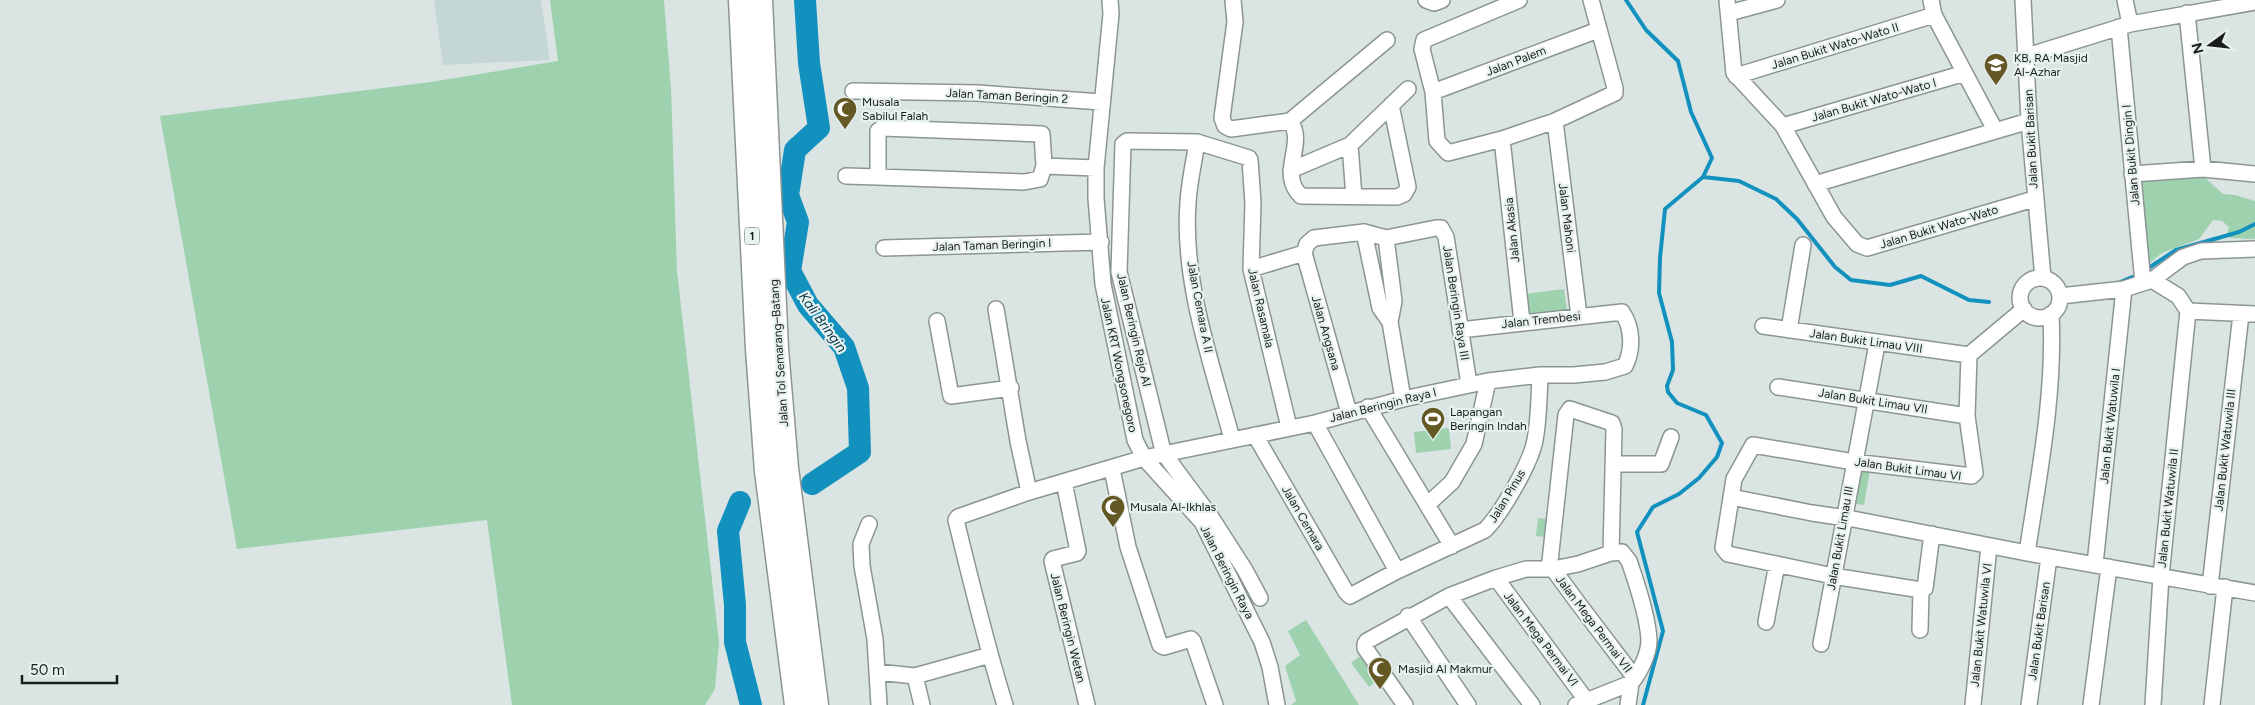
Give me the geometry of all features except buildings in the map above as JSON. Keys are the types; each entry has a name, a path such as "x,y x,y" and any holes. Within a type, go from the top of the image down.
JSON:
{"highway":[{"name":"Jalan Tol Semarang–Batang","path":"740,0 757,350 784,531 817,705"},
{"name":"Jalan Tol Semarang–Batang","path":"761,0 777,349 776,470"},
{"name":"Jalan Tol Semarang–Batang","path":"784,531 796,705"}],"street":[{"name":"Jalan KRT Wongsonegoro","path":"1110,0 1111,14 1096,168 1096,198 1103,284 1109,317 1135,440 1144,458"},
{"path":"1233,0 1235,22 1222,118 1225,126 1238,128 1290,121 1387,40"},
{"path":"1426,0 1434,3 1442,0"},
{"path":"1519,0 1424,40 1422,49 1433,92 1437,141 1448,153 1502,139 1554,121 1615,93 1591,0"},
{"path":"1736,76 1732,68 1728,7 1777,0"},
{"path":"1931,0 1934,15 1995,130"},
{"name":"Jalan Bukit Barisan","path":"2022,0 2027,56 2028,121 2043,278"},
{"name":"Jalan Bukit Dingin I","path":"2125,0 2132,174 2147,281"},
{"path":"2027,56 2125,25 2255,2"},
{"path":"2187,13 2203,169"},
{"name":"Jalan Bukit Wato-Wato II","path":"1736,76 1934,15"},
{"name":"Jalan Palem","path":"1433,92 1598,30"},
{"name":"Jalan Bukit Wato-Wato I","path":"1783,126 1965,73"},
{"name":"Jalan Bukit Wato-Wato","path":"1736,76 1783,126 1834,217 1857,244 1867,248 2034,198"},
{"path":"1291,170 1350,145 1408,89"},
{"name":"Jalan Taman Beringin 2","path":"853,91 978,93 1101,102"},
{"path":"1290,121 1295,133 1291,170 1292,185 1302,196 1397,197 1404,194 1408,188 1391,105"},
{"name":"Jalan Mahoni","path":"1554,121 1579,316"},
{"path":"1815,184 2028,121"},
{"path":"846,176 1024,182 1040,179 1044,166 1042,134 882,128 878,131 878,177"},
{"name":"Jalan Akasia","path":"1502,139 1522,322"},
{"name":"Jalan Beringin Rejo AI","path":"1164,455 1119,272 1123,144 1127,141 1197,142"},
{"name":"Jalan Rasamala","path":"1197,142 1249,158 1251,164 1253,203 1251,269 1289,427"},
{"name":"Jalan Cemara A II","path":"1197,142 1188,204 1190,269 1201,325 1232,440"},
{"path":"1350,145 1354,196"},
{"path":"1044,166 1096,168"},
{"path":"2132,174 2203,169 2255,174"},
{"name":"Jalan Beringin Raya III","path":"1386,238 1441,228 1446,237 1469,384"},
{"path":"1251,269 1304,253 1307,244 1314,238 1364,232 1386,238 1394,301 1390,322 1403,399"},
{"path":"1364,232 1380,308 1390,322"},
{"name":"Jalan Taman Beringin I","path":"884,248 1101,242"},
{"path":"1789,330 1803,245"},
{"path":"2060,296 2124,289 2147,281 2183,258 2201,251 2255,249"},
{"name":"Jalan Angsana","path":"1304,253 1348,413"},
{"path":"2027,553 2046,426 2053,347 2051,314 2059,303 2060,296 2054,284 2043,278 2035,278 2023,288 2021,302 2024,309 2037,317 2051,314"},
{"path":"2147,281 2178,296 2188,311 2248,314"},
{"name":"Jalan Bukit Watuwila I","path":"2091,705 2124,289"},
{"path":"996,309 1011,388 1018,441 1029,492"},
{"path":"1969,355 2024,309"},
{"name":"Jalan Bukit Watuwila II","path":"2153,705 2161,576 2188,311"},
{"name":"Jalan Trembesi","path":"1460,330 1622,312 1631,334 1630,349 1625,366"},
{"name":"Jalan Bukit Watuwila III","path":"2212,705 2218,587 2248,314"},
{"path":"937,321 952,396 1011,388"},
{"name":"Jalan Bukit Limau VIII","path":"1763,326 1877,344 1969,355"},
{"name":"Jalan Bukit Limau III","path":"1821,644 1877,344"},
{"name":"Jalan Bukit Limau VI","path":"1731,497 1734,479 1753,445 1854,462 1972,476 1975,473 1967,416 1969,355"},
{"name":"Jalan Beringin Raya I","path":"1144,458 1315,423 1368,407 1469,384 1540,375 1590,373 1625,366"},
{"name":"Jalan Pinus","path":"1353,596 1397,571 1485,530 1492,523 1524,470 1535,441 1540,375"},
{"path":"1427,505 1452,482 1474,444 1488,381"},
{"name":"Jalan Bukit Limau VII","path":"1778,387 1967,416"},
{"path":"1368,407 1452,546"},
{"path":"1553,569 1550,561 1556,498 1566,415 1570,409 1612,423 1615,434 1615,464 1611,553"},
{"path":"1315,423 1397,571"},
{"name":"Jalan Cemara","path":"1255,435 1346,592 1353,596"},
{"path":"1615,464 1661,464 1671,437"},
{"path":"1164,455 1211,517 1245,570 1260,598"},
{"path":"1005,705 990,655 956,520 960,516 1029,492 1144,458"},
{"name":"Jalan Beringin Raya","path":"1144,458 1202,522 1262,642 1270,667 1277,705"},
{"path":"1112,468 1128,547 1160,646 1164,647 1191,639 1193,641 1215,705"},
{"name":"Jalan Beringin Wetan","path":"1064,482 1078,552 1052,561 1087,705"},
{"path":"1921,590 1834,576 1728,554 1723,548 1731,497 2027,553 2255,593"},
{"path":"869,524 862,544 862,566 875,639 879,705"},
{"path":"1920,630 1921,590 1925,588 1932,534"},
{"name":"Jalan Bukit Watuwila VI","path":"1973,705 1989,546"},
{"path":"1405,705 1365,648 1364,644 1368,641 1408,616 1448,596 1496,578 1526,569 1553,569 1578,564 1611,553 1622,552 1626,555 1648,630 1648,649 1633,680 1628,705"},
{"name":"Jalan Bukit Barisan","path":"2029,705 2049,557"},
{"path":"1766,622 1777,564"},
{"name":"Jalan Mega Permai VII","path":"1553,569 1633,680"},
{"name":"Jalan Mega Permai VI","path":"1496,578 1581,702"},
{"path":"1448,596 1532,705"},
{"path":"1408,616 1468,705"},
{"path":"877,672 915,676 990,655"},
{"path":"915,676 922,705"},
{"path":"1581,702 1633,680"}],"shaded area":[{"path":"434,0 541,0 550,60 443,65"}],"green space":[{"path":"550,0 664,0 671,89 677,271 719,642 715,689 705,705 512,705 487,520 237,549 160,116 431,82 558,61"},
{"path":"2202,175 2223,194 2235,195 2255,201 2255,239 2230,238 2227,233 2229,227 2222,221 2213,220 2199,239 2162,253 2147,265 2139,181"},
{"path":"1564,289 1567,311 1527,316 1525,294"},
{"name":"Lapangan Beringin Indah","path":"1449,428 1451,449 1416,453 1414,432"},
{"path":"1858,468 1870,470 1864,505 1851,503"},
{"path":"1538,518 1549,519 1548,537 1536,536"},
{"path":"1306,620 1359,705 1291,705 1296,701 1285,666 1300,655 1288,631"},
{"path":"1363,654 1381,677 1369,687 1351,663"}],"waterway":[{"name":"Kali Bringin","path":"805,0 809,63 819,128 795,150 788,195 798,222 790,271 808,305 844,347 858,388 860,452 812,484"},
{"path":"1626,0 1646,30 1678,61 1691,112 1712,158 1703,177 1665,209 1659,293 1672,342 1673,370 1667,386 1668,392 1677,403 1706,415 1722,443 1717,457 1699,478 1679,494 1653,507 1637,532 1663,631 1643,705"},
{"path":"1703,177 1739,181 1776,199 1797,219 1835,267 1851,280 1890,285 1921,276 1969,300 1989,302"},
{"path":"2147,269 2176,250 2239,232 2255,224"},
{"path":"2116,284 2132,277"},
{"name":"Kali Bringin","path":"740,502 728,531 735,605 735,642 751,705"}],"place":[{"name":"KB, RA Masjid Al-Azhar","path":"1996,86"},
{"name":"Musala Sabilul Falah","path":"845,130"},
{"name":"Lapangan Beringin Indah","path":"1433,440"},
{"name":"Musala Al-Ikhlas","path":"1113,528"},
{"name":"Masjid Al Makmur","path":"1380,690"}]}
